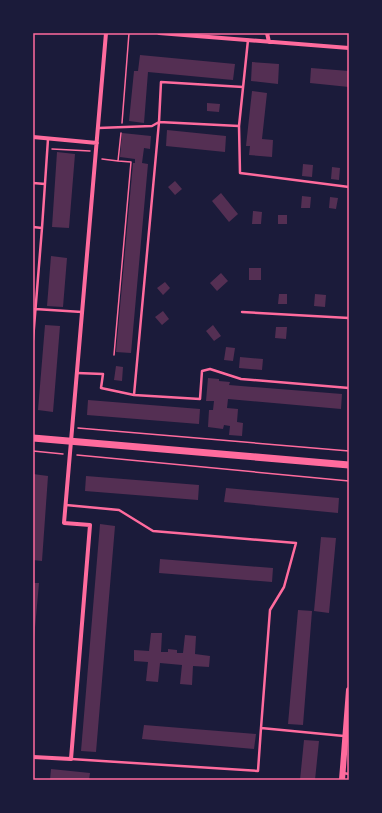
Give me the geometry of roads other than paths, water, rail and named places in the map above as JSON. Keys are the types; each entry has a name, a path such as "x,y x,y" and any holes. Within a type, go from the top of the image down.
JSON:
{"main road":[{"path":"33,438 349,465"}],"street":[{"path":"33,757 71,759 90,525 64,523 106,33"},
{"path":"159,33 349,48"},
{"path":"267,33 269,42"},
{"path":"33,137 97,142"},
{"path":"342,780 346,773 345,736 349,690"}],"lane":[{"path":"248,40 239,126 240,173 349,187"},
{"path":"134,395 160,122 161,82 243,87"},
{"path":"98,128 152,126 160,122 239,126"},
{"path":"33,340 48,138"},
{"path":"33,183 45,184"},
{"path":"33,227 42,228"},
{"path":"36,309 82,312"},
{"path":"242,312 349,318"},
{"path":"77,373 103,374 101,388 134,395 200,399 202,371 210,369 241,379 349,388"},
{"path":"66,505 119,510 153,531 296,543 284,587 270,610 258,771 71,759"},
{"path":"261,728 345,736"}]}
